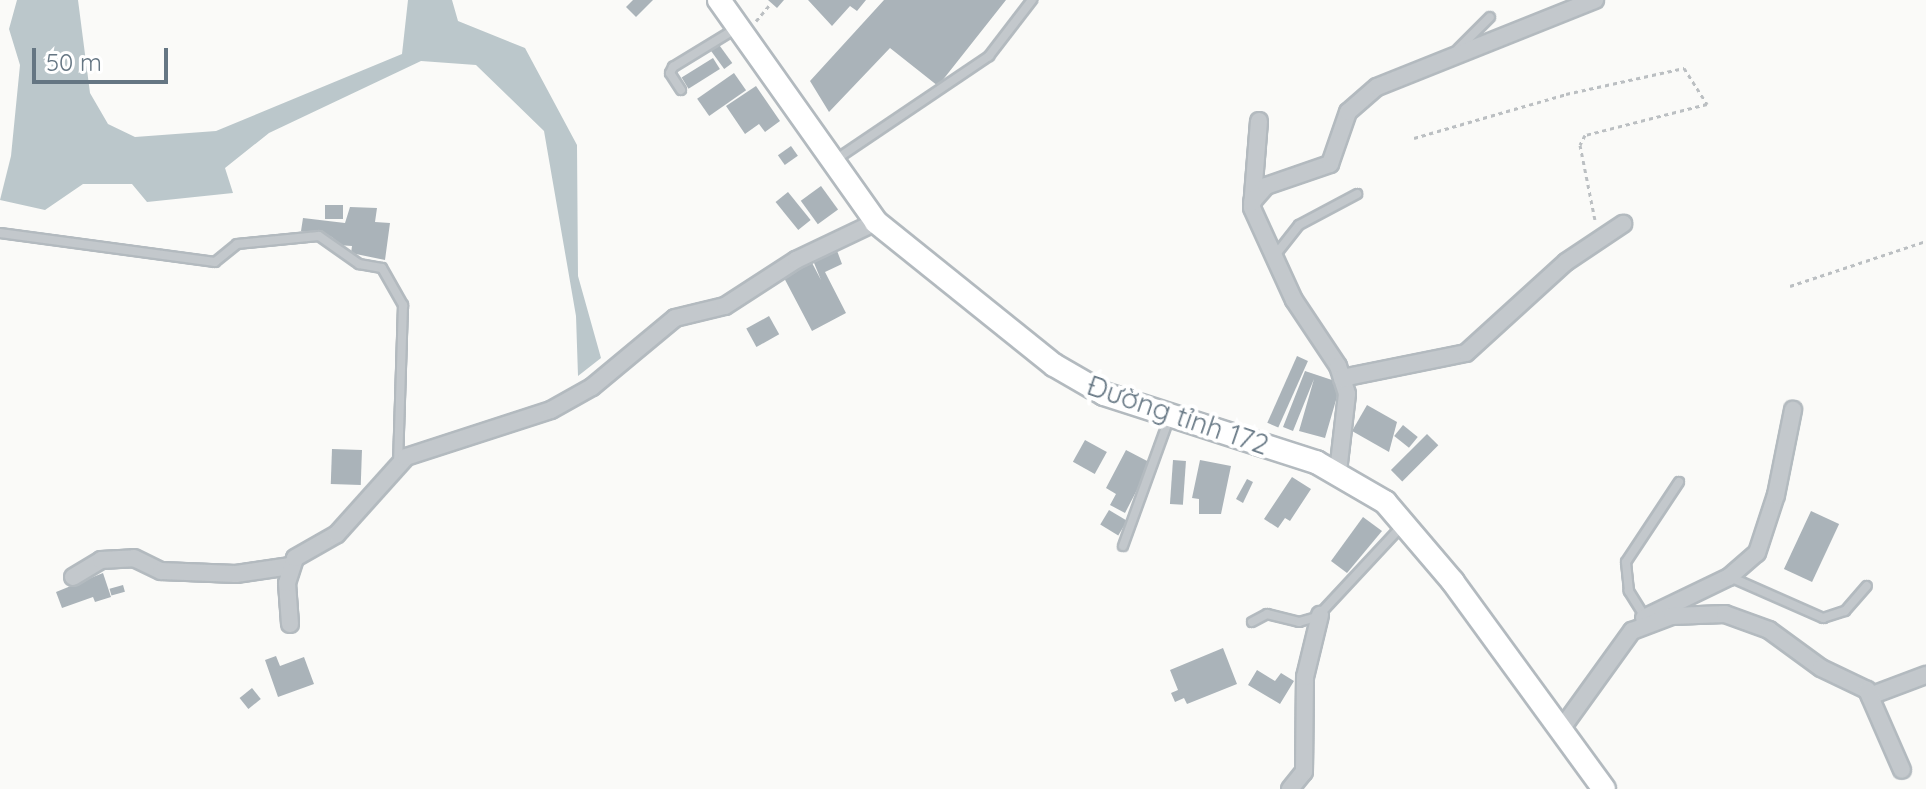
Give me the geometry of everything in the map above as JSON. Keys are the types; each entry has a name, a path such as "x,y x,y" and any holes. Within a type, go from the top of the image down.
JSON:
{"main road":[{"name":"Đường tỉnh 172","path":"719,0 831,163 876,222 1073,378 1338,472 1405,522 1562,728 1604,789"}],"street":[{"path":"1252,202 1266,186 1330,164 1348,112 1377,87 1595,0"},
{"path":"1259,121 1252,202 1273,259 1342,378 1346,408 1338,472"},
{"path":"73,577 101,560 123,559 161,571 236,574 290,566 337,534 398,463 418,450 551,410 592,387 675,318 725,306 796,260 876,222"},
{"path":"1342,378 1466,353 1566,262 1623,224"},
{"path":"1562,728 1645,617 1729,577 1757,553 1776,495 1793,410"},
{"path":"290,566 290,624"},
{"path":"1632,631 1672,616 1725,614 1746,620 1821,668 1860,685 1870,696 1902,770"},
{"path":"1290,789 1304,772 1305,677 1320,615"},
{"path":"1870,696 1926,675"}],"lane":[{"path":"831,163 989,56 1032,0"},
{"path":"1449,59 1490,17"},
{"path":"681,90 670,73 673,67 737,27"},
{"path":"1273,259 1299,225 1357,194"},
{"path":"0,233 215,262 237,244 319,236 359,264 382,268 403,305 398,463"},
{"path":"1123,546 1171,415"},
{"path":"1645,617 1629,591 1626,562 1679,482"},
{"path":"1252,622 1267,614 1299,622 1320,615 1405,522"},
{"path":"1729,577 1823,618 1845,611 1867,586"}],"path":[{"path":"1414,138 1525,104 1684,68 1707,104 1585,135 1580,145 1599,240"},
{"path":"1790,286 1926,241"}],"shaded area":[{"path":"17,0 78,0 90,93 108,124 135,137 216,131 402,54 408,0 452,0 458,21 525,48 577,145 578,276 601,358 578,376 576,316 544,131 476,65 421,61 269,133 225,168 233,193 147,202 132,184 83,184 45,210 0,200 11,156 20,65 9,29"}],"building":[{"path":"633,0 653,0 636,17 626,7"},
{"path":"768,0 784,0 777,8"},
{"path":"808,0 866,0 857,11 850,6 832,26"},
{"path":"884,0 1006,0 938,86 890,48 829,112 810,81"},
{"path":"717,42 732,63 724,69 709,48"},
{"path":"713,58 720,69 689,89 682,78"},
{"path":"734,73 746,90 709,116 697,99"},
{"path":"756,86 780,121 765,132 759,124 745,134 726,106"},
{"path":"791,146 798,156 785,165 778,155"},
{"path":"821,186 838,209 818,224 801,201"},
{"path":"788,192 811,220 798,230 776,202"},
{"path":"325,205 343,205 343,219 325,219"},
{"path":"350,207 377,208 375,222 390,223 385,260 351,253 352,246 337,245 332,237 301,231 303,218 345,223"},
{"path":"836,248 842,264 825,272 846,313 812,331 782,274 810,259 821,280 812,258"},
{"path":"769,316 779,334 756,347 746,329"},
{"path":"1297,356 1308,361 1278,428 1267,423"},
{"path":"1305,371 1341,383 1325,438 1299,431 1314,379 1293,431 1283,427"},
{"path":"1367,405 1397,422 1389,452 1352,431"},
{"path":"1403,425 1418,437 1409,448 1394,436"},
{"path":"1427,434 1438,445 1402,481 1391,470"},
{"path":"1085,440 1107,452 1095,474 1073,462"},
{"path":"332,449 362,450 361,485 331,484"},
{"path":"1126,450 1151,463 1125,513 1110,505 1116,494 1106,488"},
{"path":"1173,460 1186,461 1183,505 1170,504"},
{"path":"1200,460 1231,466 1221,514 1199,514 1199,499 1192,498"},
{"path":"1292,477 1311,489 1290,521 1285,518 1278,528 1264,519"},
{"path":"1247,479 1253,482 1243,503 1236,499"},
{"path":"1109,510 1127,521 1118,535 1100,525"},
{"path":"1811,511 1839,524 1812,582 1784,569"},
{"path":"1363,517 1382,531 1347,573 1331,561"},
{"path":"103,573 111,597 95,602 93,597 62,608 56,592"},
{"path":"123,585 125,592 111,596 110,589"},
{"path":"1223,648 1237,684 1187,704 1184,698 1175,702 1171,693 1178,690 1170,670"},
{"path":"276,656 280,666 304,657 314,684 278,697 265,660"},
{"path":"1257,670 1275,681 1281,673 1294,681 1280,704 1248,685"},
{"path":"252,688 261,699 248,709 240,698"}]}
